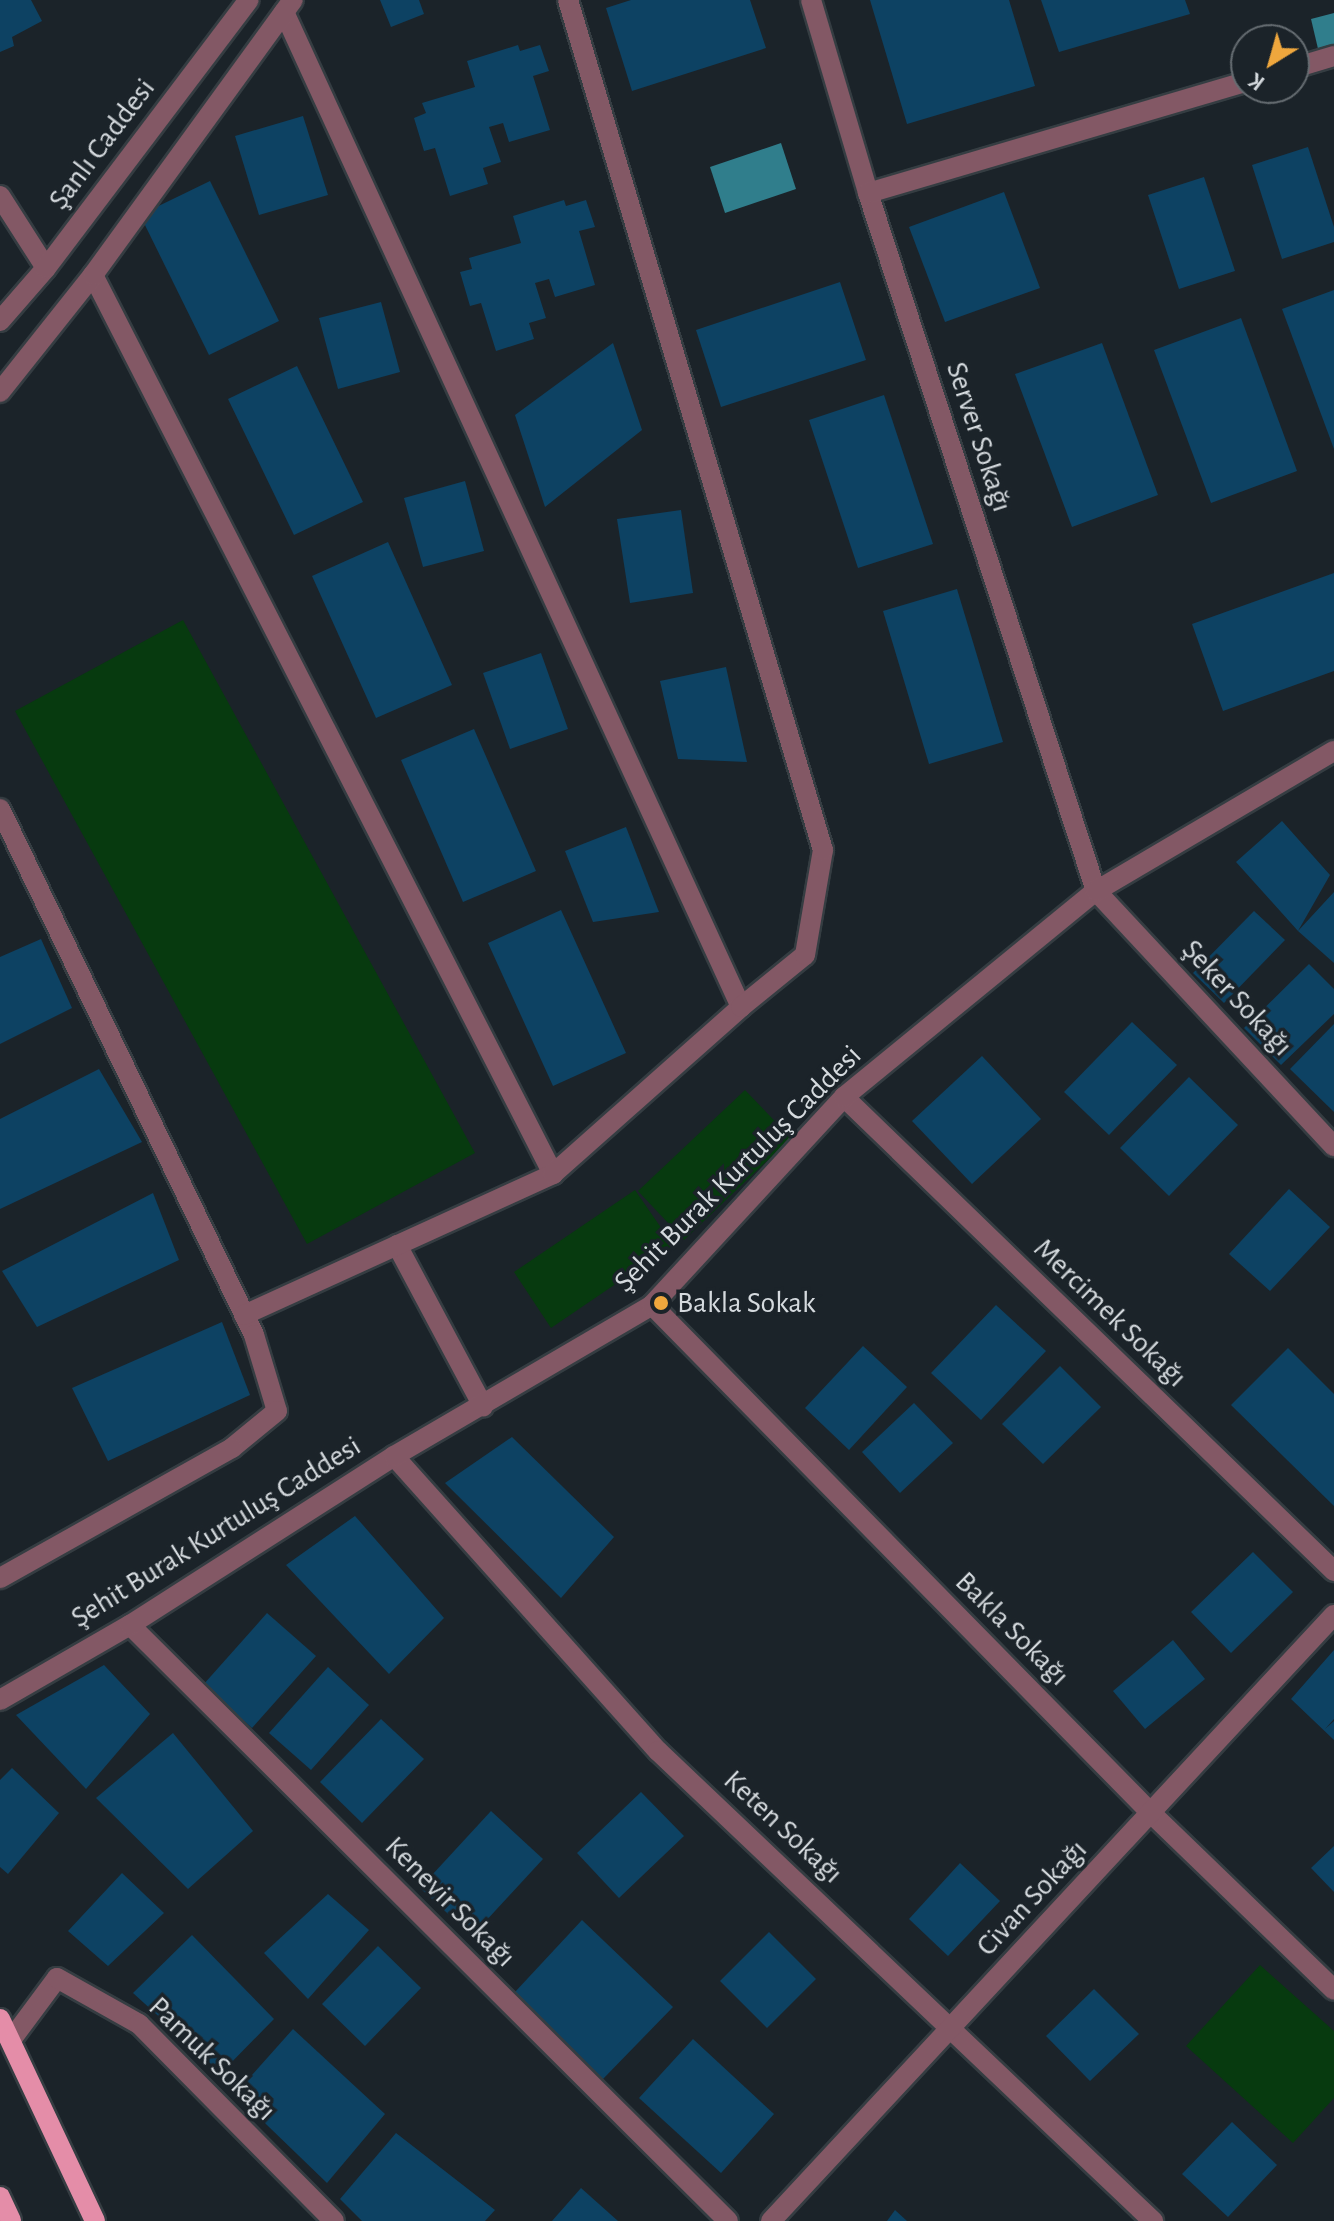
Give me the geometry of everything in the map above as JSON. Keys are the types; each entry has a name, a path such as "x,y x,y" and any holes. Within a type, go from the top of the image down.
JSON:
{"main road":[{"path":"0,2019 95,2221"},
{"path":"0,2197 11,2221"}],"street":[{"name":"Şanlı Caddesi","path":"0,321 46,268 249,0"},
{"path":"244,1315 553,1174 741,1007 805,955 823,850 568,0"},
{"name":"Server Sokağı","path":"811,0 868,193 1096,891"},
{"path":"0,392 93,275 288,6 741,1007"},
{"path":"1310,63 1334,56"},
{"path":"868,193 1230,87"},
{"path":"0,196 46,268"},
{"path":"93,275 553,1174"},
{"name":"Şehit Burak Kurtuluş Caddesi","path":"0,1700 130,1625 394,1456 652,1305 844,1097 1096,891 1334,751"},
{"path":"0,809 244,1315 277,1411 232,1448 0,1578"},
{"name":"Şeker Sokağı","path":"1096,891 1334,1146"},
{"name":"Mercimek Sokağı","path":"844,1097 1334,1571"},
{"path":"397,1245 483,1406"},
{"name":"Bakla Sokağı","path":"652,1305 1152,1814 1334,1990"},
{"name":"Keten Sokağı","path":"394,1456 658,1751 1153,2221"},
{"name":"Civan Sokağı","path":"771,2221 1334,1615"},
{"name":"Kenevir Sokağı","path":"130,1625 728,2221"},
{"name":"Pamuk Sokağı","path":"11,2040 57,1978 139,2024 334,2221"}],"green space":[{"path":"183,620 475,1153 307,1244 15,711"},
{"path":"745,1090 791,1138 684,1240 638,1191"},
{"path":"635,1190 673,1245 551,1328 514,1272"},
{"path":"1260,1965 1334,2031 1334,2098 1293,2143 1186,2046"}],"water":[{"path":"1334,13 1334,49 1319,53 1311,19"},
{"path":"781,143 796,189 725,213 710,167"}],"building":[{"path":"0,0 31,0 42,21 12,37 14,46 0,52"},
{"path":"380,0 419,0 424,14 391,27"},
{"path":"631,0 750,0 766,48 632,91 606,8"},
{"path":"870,0 1009,0 1035,86 907,124"},
{"path":"1041,0 1185,0 1190,14 1059,52"},
{"path":"518,45 520,51 540,45 549,71 533,76 550,130 509,142 503,123 489,127 501,162 483,168 488,184 450,196 435,148 424,151 414,118 426,113 422,103 475,87 467,61"},
{"path":"303,116 328,195 259,215 235,136"},
{"path":"1308,147 1334,227 1334,242 1282,259 1252,165"},
{"path":"1204,177 1235,271 1179,289 1148,195"},
{"path":"210,181 279,321 209,355 140,215"},
{"path":"1004,192 1040,288 945,322 909,227"},
{"path":"564,200 566,206 586,200 595,227 579,231 595,285 555,297 549,279 535,283 546,318 529,323 534,339 496,351 481,303 470,306 460,272 472,269 469,258 521,243 513,216"},
{"path":"840,282 866,360 721,407 696,330"},
{"path":"1334,290 1334,449 1282,309"},
{"path":"381,302 400,372 338,389 319,318"},
{"path":"1241,318 1297,471 1211,503 1154,350"},
{"path":"613,343 642,430 545,507 515,415"},
{"path":"1102,343 1158,495 1072,527 1015,374"},
{"path":"297,366 363,502 294,535 228,399"},
{"path":"884,395 933,544 858,568 809,420"},
{"path":"465,481 484,551 423,567 404,498"},
{"path":"681,510 693,593 630,603 617,519"},
{"path":"388,542 452,685 376,718 312,576"},
{"path":"1334,573 1334,671 1223,711 1192,624"},
{"path":"957,589 1003,742 929,764 883,611"},
{"path":"541,653 568,729 510,749 483,673"},
{"path":"726,667 747,762 678,759 660,681"},
{"path":"474,729 536,871 463,902 401,760"},
{"path":"1282,821 1330,875 1298,931 1236,862"},
{"path":"626,827 659,912 593,922 565,851"},
{"path":"1334,892 1334,963 1298,931"},
{"path":"561,910 626,1053 553,1086 488,943"},
{"path":"1254,911 1285,940 1224,1003 1193,973"},
{"path":"41,939 72,1008 0,1044 0,957"},
{"path":"1309,964 1334,989 1334,1014 1281,1065 1244,1028"},
{"path":"1132,1022 1177,1065 1109,1135 1064,1092"},
{"path":"1334,1024 1334,1112 1290,1069"},
{"path":"982,1056 1041,1119 972,1184 912,1121"},
{"path":"99,1069 142,1142 0,1209 0,1119"},
{"path":"1189,1077 1238,1125 1169,1196 1120,1148"},
{"path":"1289,1189 1330,1227 1270,1291 1229,1254"},
{"path":"153,1193 179,1260 37,1327 2,1271"},
{"path":"996,1305 1046,1351 981,1420 931,1373"},
{"path":"222,1322 250,1395 108,1461 72,1388"},
{"path":"863,1346 907,1387 849,1450 805,1408"},
{"path":"1288,1348 1334,1394 1334,1506 1231,1405"},
{"path":"1060,1366 1101,1407 1043,1464 1002,1424"},
{"path":"914,1403 953,1443 900,1493 862,1452"},
{"path":"512,1437 614,1537 561,1598 445,1483"},
{"path":"355,1516 444,1618 389,1674 286,1565"},
{"path":"1253,1552 1293,1592 1231,1653 1191,1612"},
{"path":"267,1613 316,1656 252,1728 203,1685"},
{"path":"1173,1640 1205,1679 1145,1729 1113,1691"},
{"path":"1334,1650 1334,1719 1325,1729 1334,1721 1334,1740 1291,1699"},
{"path":"104,1665 150,1714 86,1789 16,1715"},
{"path":"328,1667 369,1705 311,1770 269,1733"},
{"path":"381,1719 424,1759 362,1823 320,1782"},
{"path":"173,1733 253,1831 188,1889 96,1798"},
{"path":"12,1768 59,1813 8,1874 0,1867 0,1780"},
{"path":"641,1792 684,1836 619,1898 577,1853"},
{"path":"491,1811 543,1859 472,1936 420,1888"},
{"path":"1334,1846 1334,1892 1311,1868"},
{"path":"960,1863 1000,1901 948,1956 909,1919"},
{"path":"122,1873 164,1913 108,1966 68,1931"},
{"path":"328,1894 369,1930 308,1999 264,1953"},
{"path":"582,1920 673,2007 603,2079 515,1992"},
{"path":"769,1932 816,1979 767,2028 720,1981"},
{"path":"192,1935 274,2019 221,2073 133,1993"},
{"path":"378,1946 421,1988 365,2046 322,2004"},
{"path":"1094,1989 1139,2034 1090,2081 1046,2036"},
{"path":"293,2029 385,2114 327,2183 235,2094"},
{"path":"693,2039 774,2114 721,2173 639,2098"},
{"path":"1232,2122 1277,2165 1228,2217 1182,2174"},
{"path":"396,2133 495,2210 485,2221 362,2221 340,2199"},
{"path":"581,2188 618,2221 552,2221"},
{"path":"895,2210 907,2221 887,2221"}],"place":[{"name":"Bakla Sokak","path":"661,1303"}]}
